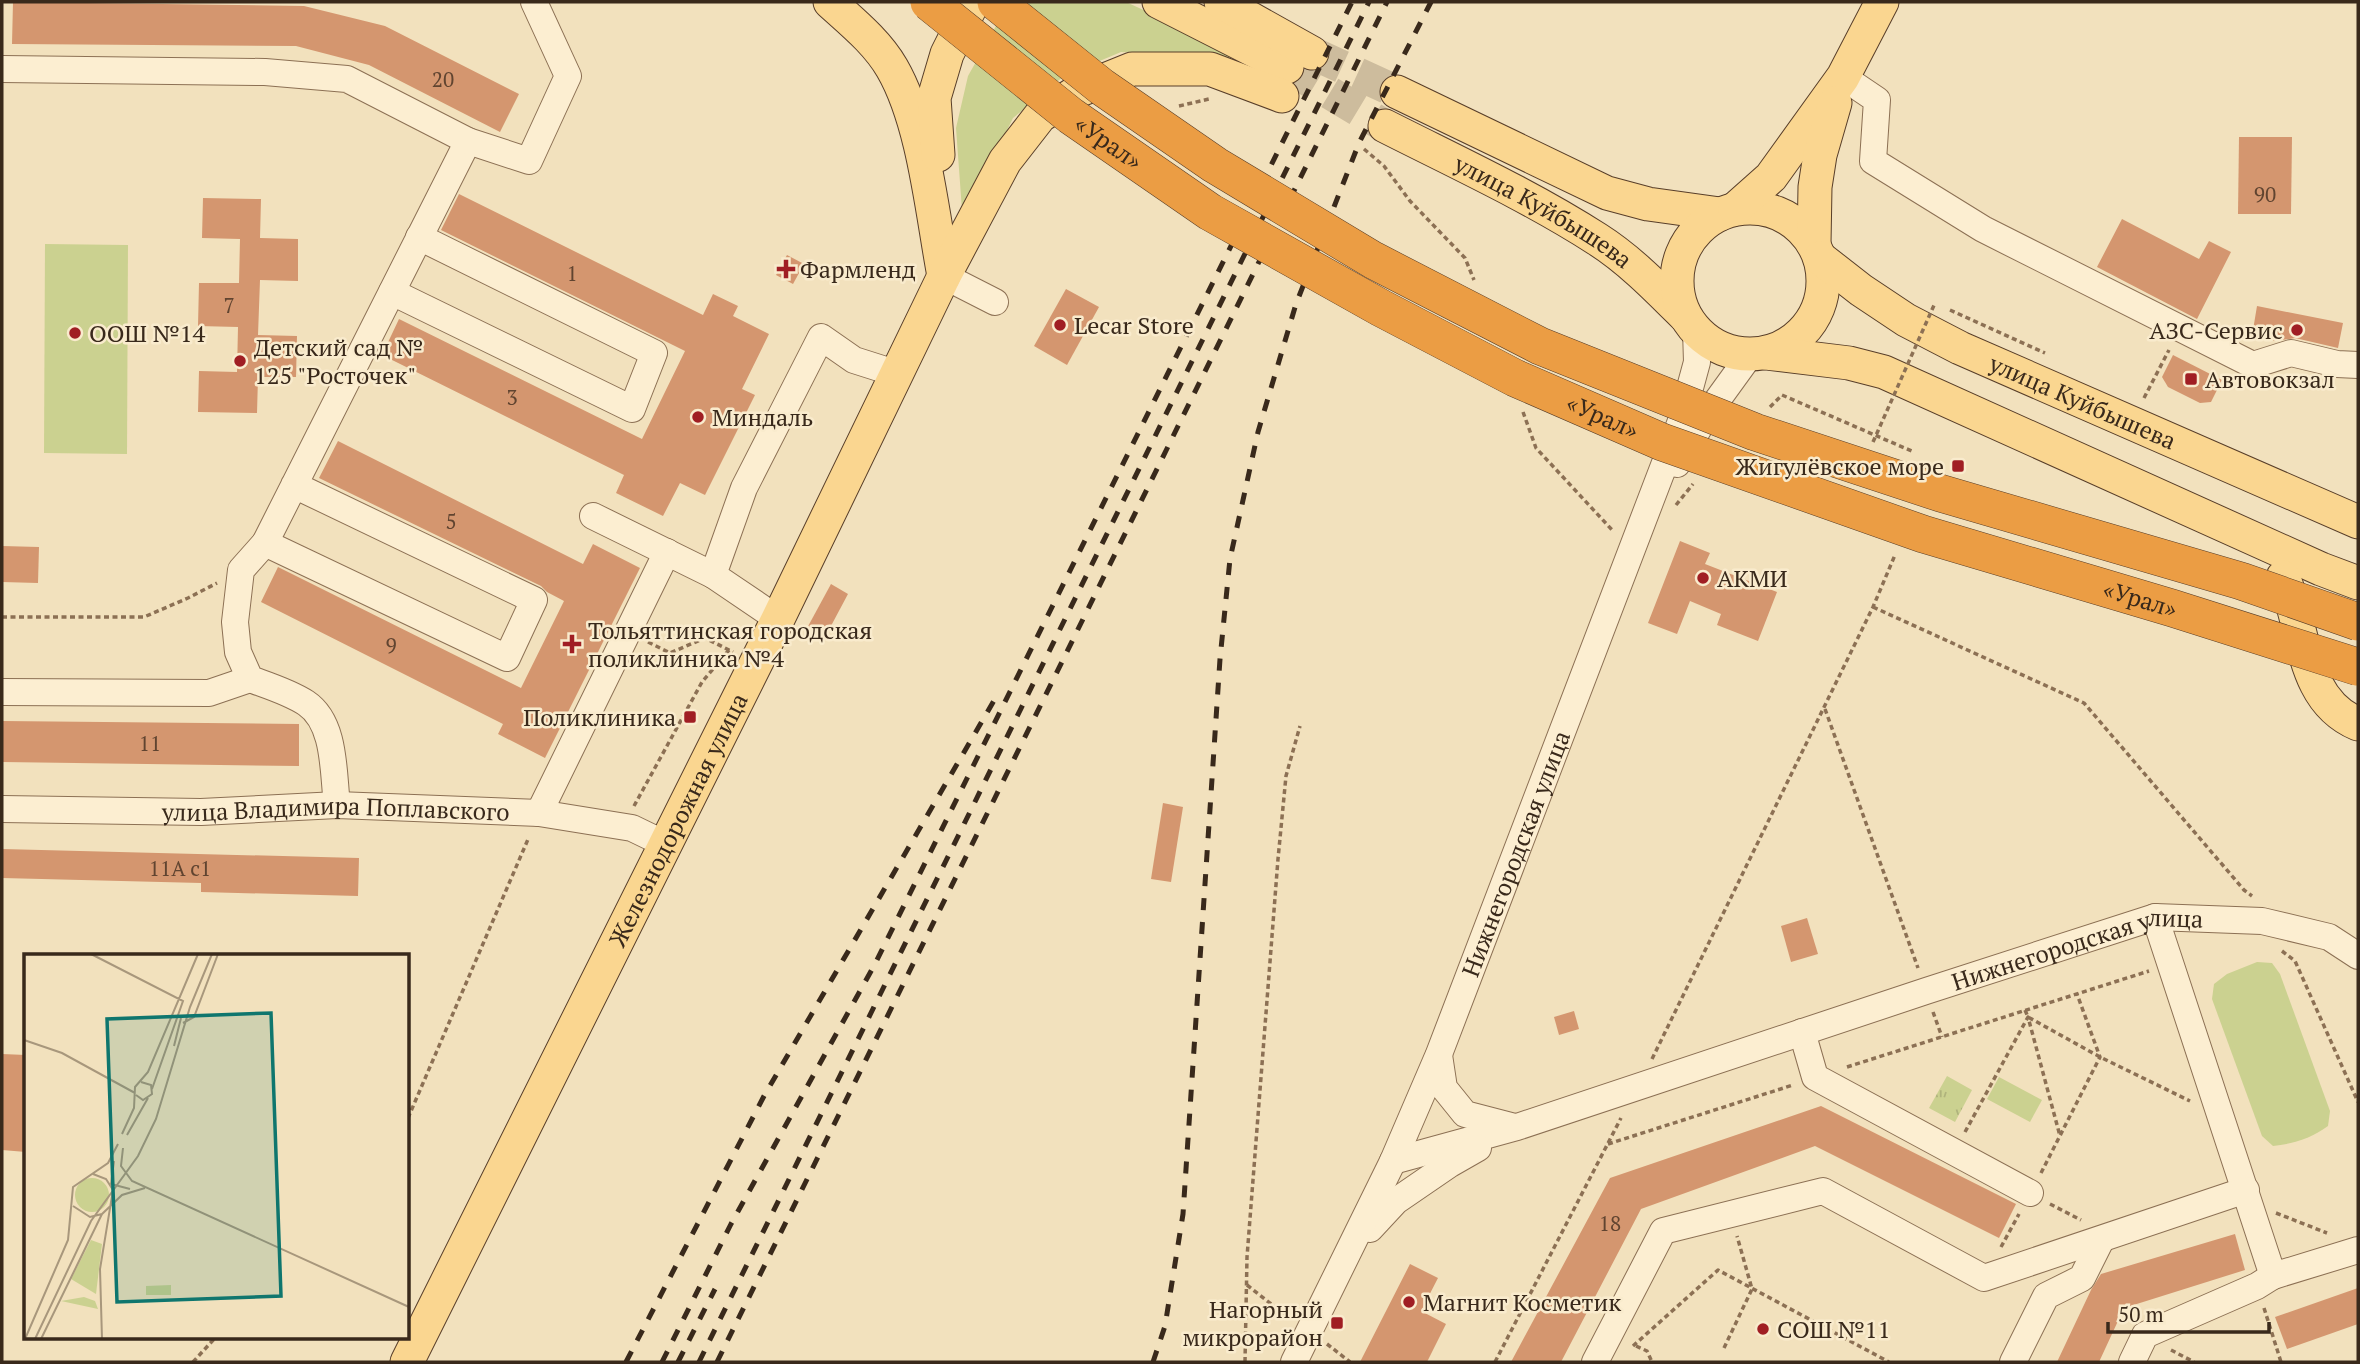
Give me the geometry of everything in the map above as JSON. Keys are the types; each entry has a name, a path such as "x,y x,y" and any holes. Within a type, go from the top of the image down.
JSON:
{"highway":[{"name":"«Урал»","path":"929,2 1072,116 1210,212 1381,308 1515,378 1662,442 1923,534 2358,667"},
{"name":"«Урал»","path":"996,2 1102,87 1215,165 1373,260 1540,346 1755,432 1940,494 2241,581 2358,622"}],"main road":[{"path":"830,2 863,32 892,68 916,124 944,276"},
{"path":"944,276 934,98 947,54 973,2"},
{"path":"1159,2 1294,72"},
{"path":"1222,2 1294,72"},
{"path":"1882,2 1843,77 1771,177 1696,232 1680,258 1677,289 1680,304 1691,324 1720,348 1849,363 1884,372 2358,583"},
{"name":"Железнодорожная улица","path":"407,1362 666,844 742,657 778,619 944,276 1005,161 1040,116 1080,90 1132,69 1294,72"},
{"path":"1758,354 1794,341 1814,318 1824,289 1817,251 1815,187 1820,155 1843,77"},
{"name":"улица Куйбышева","path":"1397,92 1607,193 1648,204 1728,211"},
{"name":"улица Куйбышева","path":"1374,135 1440,154 1537,204 1599,240 1642,273 1691,324"},
{"path":"1728,211 1758,208 1780,213 1793,221 1817,251"},
{"name":"улица Куйбышева","path":"1817,251 1861,290 1906,320 1960,348 2358,522"},
{"path":"2256,539 2276,561 2287,585 2310,672 2323,697 2349,720 2358,724"}],"street":[{"path":"2,69 265,72 347,79 468,141 529,161 568,76 534,2"},
{"path":"1843,77 1877,100 1872,161 1983,229 2253,365 2291,353 2337,364 2358,365"},
{"path":"337,805 330,748 323,723 308,704 250,678 238,652 235,622 241,570 265,542 468,141"},
{"path":"392,292 632,409 654,353 419,237"},
{"path":"944,276 995,302"},
{"name":"Нижнегородская улица","path":"1294,1362 1394,1161 1439,1054 1681,421 1697,362 1691,324"},
{"path":"713,575 744,488 821,337 854,360 898,374"},
{"path":"1642,523 1709,413 1758,354"},
{"path":"265,542 507,658 534,600 294,485"},
{"path":"593,516 713,575 778,619"},
{"path":"539,813 667,552"},
{"path":"2,692 209,693 250,678"},
{"name":"улица Владимира Поплавского","path":"2,809 201,812 337,805 539,813 632,828 666,844"},
{"path":"2155,917 2248,1196 2265,1281"},
{"name":"Нижнегородская улица","path":"1517,1128 2155,917 2262,921 2329,937 2358,956"},
{"path":"1802,1032 1815,1077 2030,1194"},
{"path":"1439,1054 1444,1088 1465,1114 1517,1128"},
{"path":"1394,1161 1517,1128"},
{"path":"1352,1248 1396,1201 1450,1164 1517,1128"},
{"path":"1595,1362 1664,1231 1823,1191 1983,1278 2248,1196"},
{"path":"2013,1362 2046,1296 2082,1278 2106,1238"},
{"path":"2132,1362 2145,1335 2265,1281 2358,1250"}],"path":[{"path":"1176,106 1214,98"},
{"path":"1374,135 1384,166"},
{"path":"1872,445 1935,303 2049,355"},
{"path":"2133,393 2145,399 2180,329"},
{"path":"1495,1362 1637,1087 1873,607 1900,543"},
{"path":"2,617 144,617 241,570"},
{"path":"1873,607 2084,703 2244,890 2265,906 2259,933 2295,961 2358,1102"},
{"path":"628,631 670,653 705,638 742,657"},
{"path":"622,827 702,682 742,657"},
{"path":"1824,708 1942,1037"},
{"path":"1245,1362 1247,1257 1278,859 1286,776 1300,726"},
{"path":"410,1113 539,813"},
{"path":"1608,1144 2171,964"},
{"path":"1983,1278 2030,1194 2100,1057 2077,994"},
{"path":"2025,1010 2060,1136"},
{"path":"2028,1017 2100,1057 2221,1116"},
{"path":"1954,1153 2028,1017"},
{"path":"2030,1194 2106,1238"},
{"path":"2248,1196 2334,1236"},
{"path":"1724,1348 1752,1289 1731,1214"},
{"path":"1652,1362 1647,1350 1631,1346 1718,1269 1889,1362"},
{"path":"2265,1281 2281,1362"},
{"path":"193,1362 213,1340"}],"green space":[{"path":"1031,2 1126,2 1233,51 1232,58 1121,52 1064,76 1013,118 968,210 962,210 956,128 968,76 1001,17"},
{"path":"45,244 128,245 127,454 44,453"},
{"path":"2257,962 2272,963 2280,974 2330,1111 2328,1126 2322,1130 2302,1140 2273,1146 2262,1136 2212,999 2214,984 2227,974"},
{"path":"1947,1076 1972,1090 1955,1122 1929,1108"},
{"path":"1999,1077 2042,1100 2030,1122 1987,1099"}],"building":[{"path":"13,2 304,6 385,26 519,94 500,132 369,65 296,46 12,44"},
{"path":"2239,137 2292,137 2291,214 2238,214"},
{"path":"459,194 703,315 713,294 738,306 733,316 769,334 742,389 755,395 705,495 680,483 663,516 616,493 624,475 382,355 399,319 642,439 685,351 441,230"},
{"path":"203,198 261,199 260,238 298,239 298,281 260,280 258,335 297,336 296,377 258,377 257,413 198,412 199,371 237,372 238,327 198,326 199,283 239,283 240,239 202,238"},
{"path":"2122,219 2199,259 2209,241 2231,252 2197,319 2097,267"},
{"path":"787,255 804,264 793,284 776,275"},
{"path":"1066,289 1099,307 1067,365 1034,346"},
{"name":"АЗС-Сервис","path":"2257,306 2343,323 2338,348 2295,338 2276,341 2252,336"},
{"name":"Автовокзал","path":"2173,355 2222,380 2211,402 2200,403 2168,387 2162,377"},
{"path":"338,441 583,564 593,544 640,568 545,758 498,734 503,724 261,602 278,567 521,688 564,601 541,586 319,478"},
{"name":"АКМИ","path":"1680,541 1710,553 1705,564 1777,592 1758,641 1717,625 1721,614 1690,601 1677,634 1648,623"},
{"path":"2,546 39,547 38,583 2,582"},
{"path":"831,584 848,594 824,639 806,630"},
{"path":"2,721 299,724 299,766 2,762"},
{"path":"1163,803 1183,807 1171,882 1151,879"},
{"path":"2,849 359,858 358,896 201,892 201,883 2,878"},
{"path":"1807,918 1818,954 1791,962 1781,926"},
{"path":"1574,1011 1579,1029 1559,1035 1554,1017"},
{"path":"2,1054 24,1055 24,1152 2,1150"},
{"path":"1821,1106 2016,1204 1999,1238 1815,1146 1641,1209 1561,1362 1511,1362 1610,1178"},
{"path":"2235,1234 2245,1270 2124,1308 2099,1362 2057,1362 2101,1274"},
{"path":"1410,1264 1438,1278 1421,1311 1446,1324 1427,1362 1360,1362"},
{"path":"2358,1288 2358,1324 2287,1349 2275,1317"}],"tunnel":[{"path":"1312,53 1397,92"},
{"path":"1287,67 1385,126"}],"railway":[{"path":"662,1362 731,1224 875,964 1352,2"},
{"path":"699,1362 1369,2"},
{"path":"717,1362 1387,2"},
{"path":"1153,1362 1165,1326 1183,1214 1220,659 1230,559 1258,432 1296,304 1359,143 1431,2"},
{"path":"626,1362 764,1096 999,692"},
{"path":"678,1362 715,1289"}],"place":[{"name":"Фармленд","path":"786,269"},
{"name":"Lecar Store","path":"1060,325"},
{"name":"АЗС-Сервис","path":"2297,330"},
{"name":"ООШ №14","path":"75,333"},
{"name":"Детский сад № 125 \"Росточек\"","path":"240,361"},
{"name":"Автовокзал","path":"2191,379"},
{"name":"Миндаль","path":"698,417"},
{"name":"Жигулёвское море","path":"1958,466"},
{"name":"АКМИ","path":"1703,578"},
{"name":"Тольяттинская городская поликлиника №4","path":"572,644"},
{"name":"Поликлиника","path":"690,717"},
{"name":"Магнит Косметик","path":"1409,1302"},
{"name":"Нагорный микрорайон","path":"1337,1323"},
{"name":"СОШ №11","path":"1763,1329"}]}
